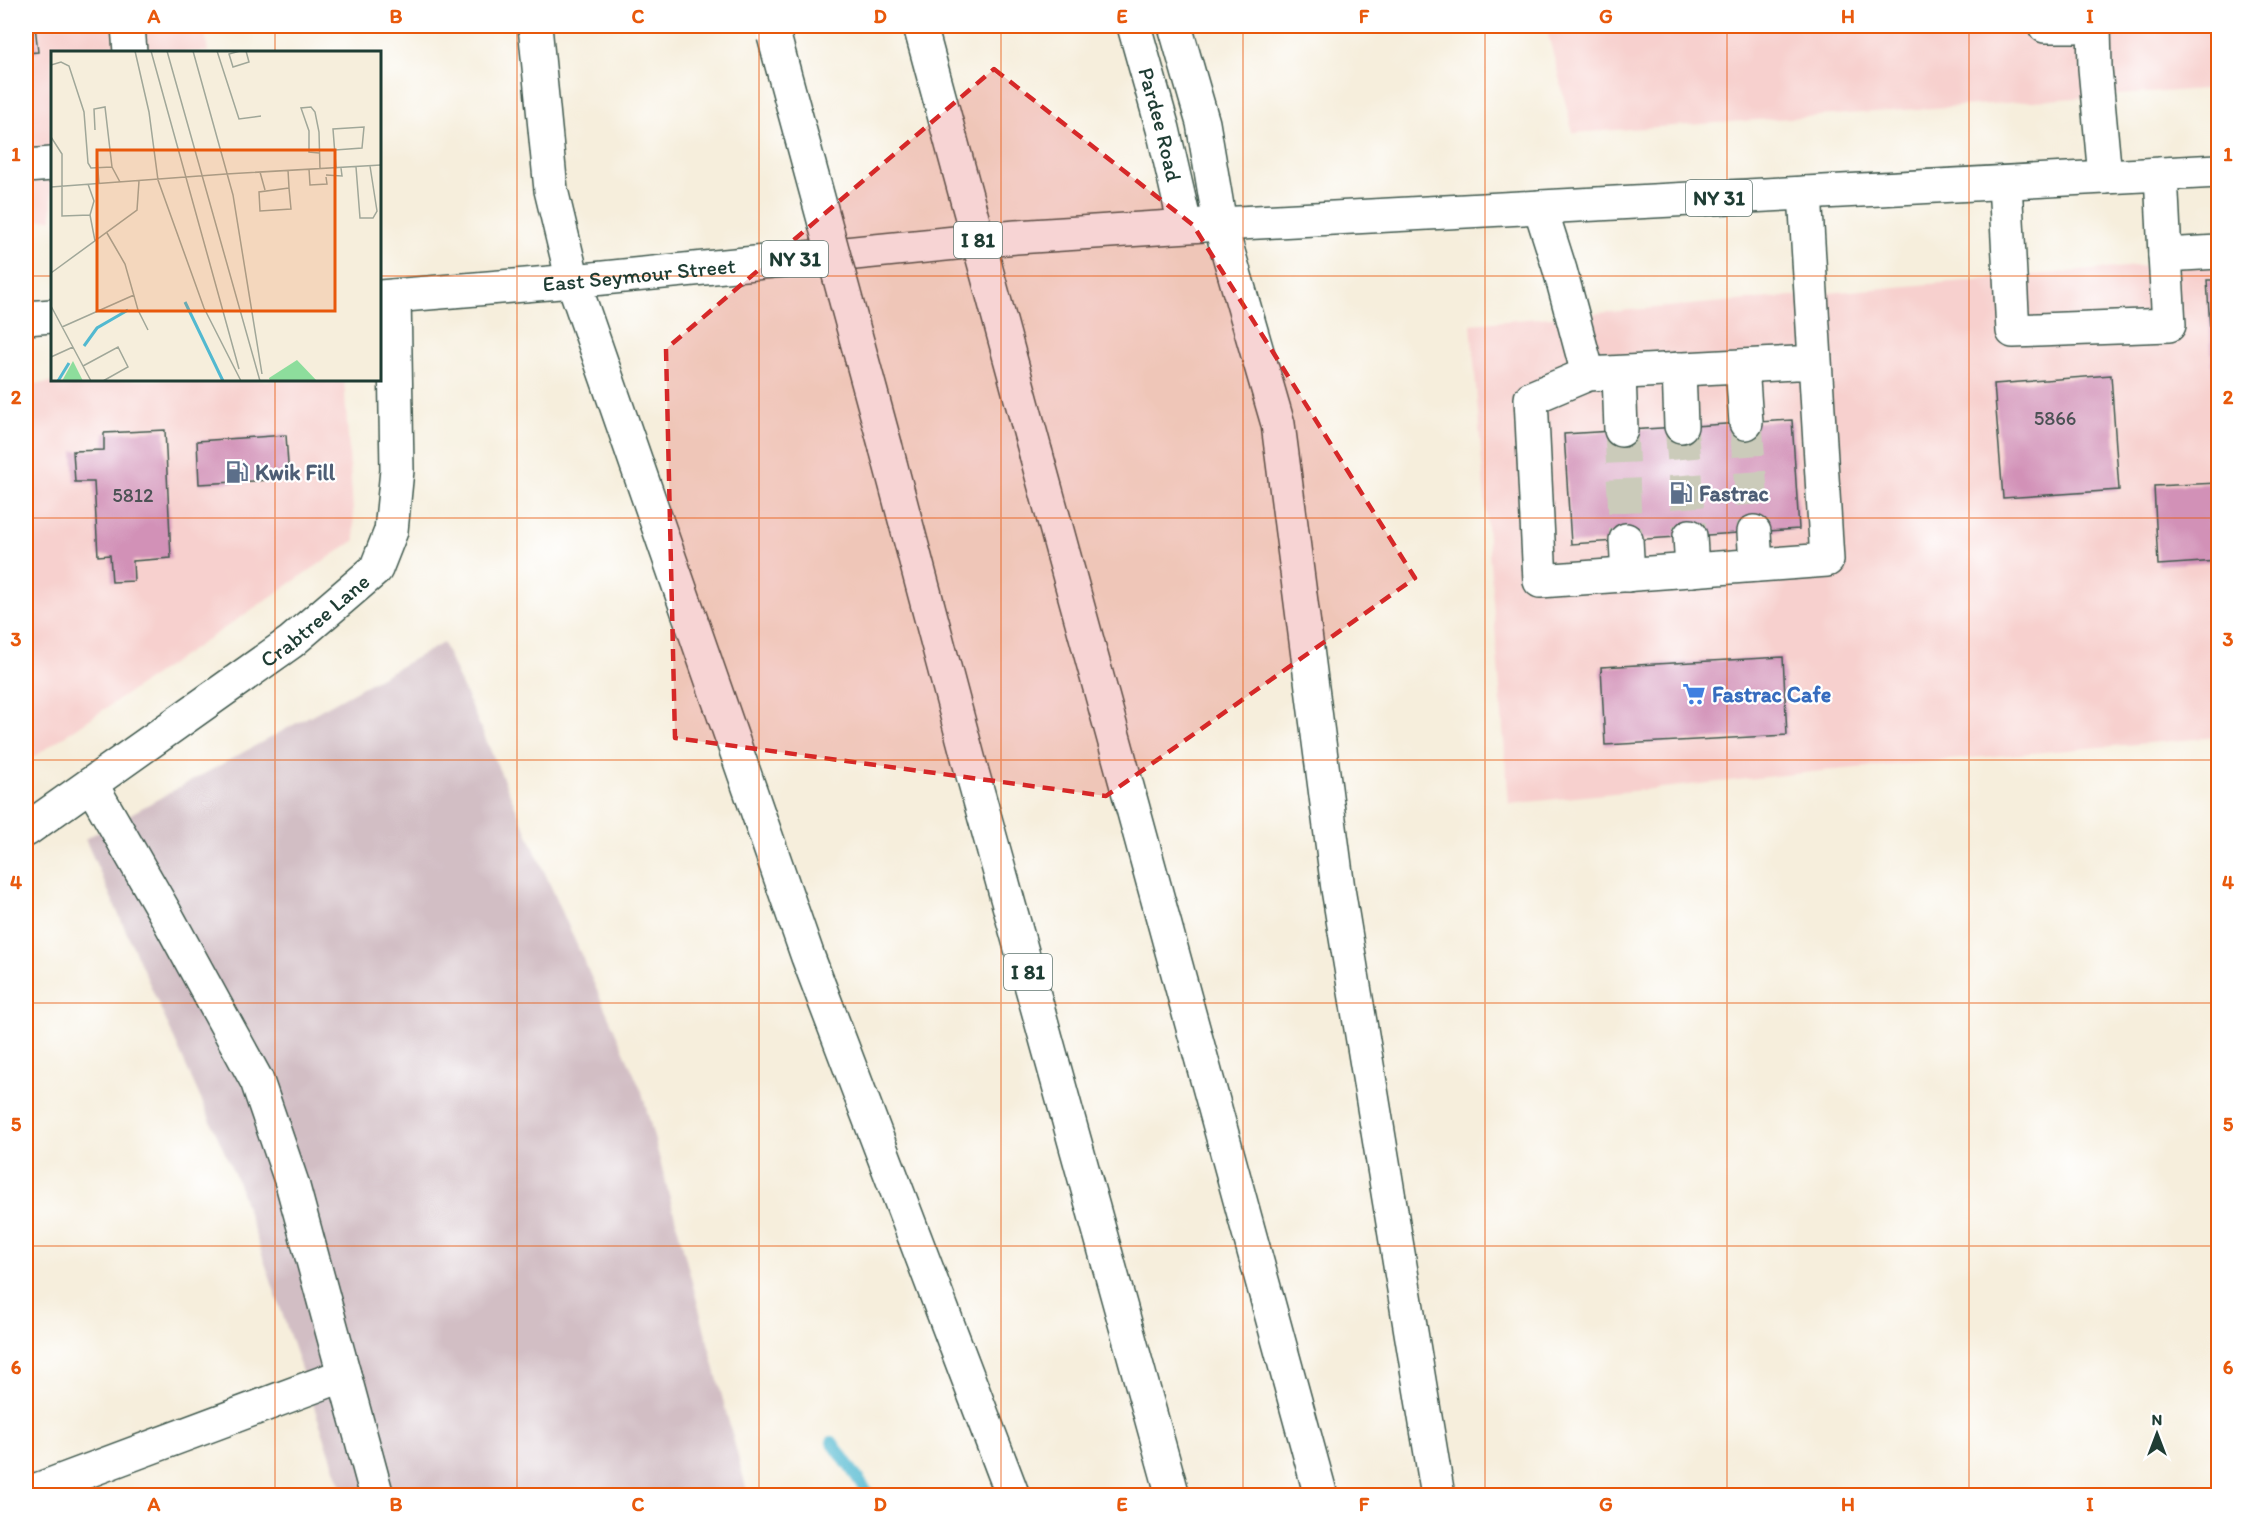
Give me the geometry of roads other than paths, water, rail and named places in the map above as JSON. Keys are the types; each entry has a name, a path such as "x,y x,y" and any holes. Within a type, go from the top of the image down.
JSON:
{"main road":[{"path":"128,26 130,51"},
{"path":"535,26 551,190 573,281 808,957 1013,1496"},
{"name":"I 81","path":"920,26 1321,1496"},
{"name":"Pardee Road","path":"1134,26 1163,129 1185,225"},
{"name":"Pardee Road","path":"1175,26 1203,123 1220,224 1278,424 1338,889 1438,1496"},
{"path":"2045,26 2075,26"},
{"path":"2094,26 2105,177"},
{"name":"I 81","path":"773,31 972,772 1173,1496"},
{"path":"26,166 51,164"},
{"name":"NY 31","path":"1220,224 2218,171"},
{"path":"2005,183 2013,331 2169,326 2161,174"},
{"path":"1805,193 1827,560 1540,581 1531,398 1603,373 1815,362"},
{"path":"1540,207 1560,270 1603,373 1621,430"},
{"name":"East Seymour Street","path":"387,296 573,281 1004,238 1220,224"},
{"path":"2164,255 2218,252"},
{"name":"Crabtree Lane","path":"26,830 291,642 376,569 391,531 397,470 387,296"},
{"path":"26,318 51,316"},
{"path":"1742,366 1746,423"},
{"path":"1679,369 1681,426"},
{"path":"1754,532 1756,565"},
{"path":"1690,536 1692,570"},
{"path":"1626,540 1628,575"},
{"path":"91,784 257,1081 292,1183 377,1496"},
{"path":"26,1494 344,1375"}],"waterway":[{"path":"832,1442 870,1496"}],"tunnel":[{"path":"1746,423 1754,532"},
{"path":"1681,426 1690,536"},
{"path":"1621,430 1626,540"}],"place":[{"name":"Kwik Fill","path":"237,472"},
{"name":"Fastrac","path":"1681,493"},
{"name":"Fastrac Cafe","path":"1694,694"}]}
